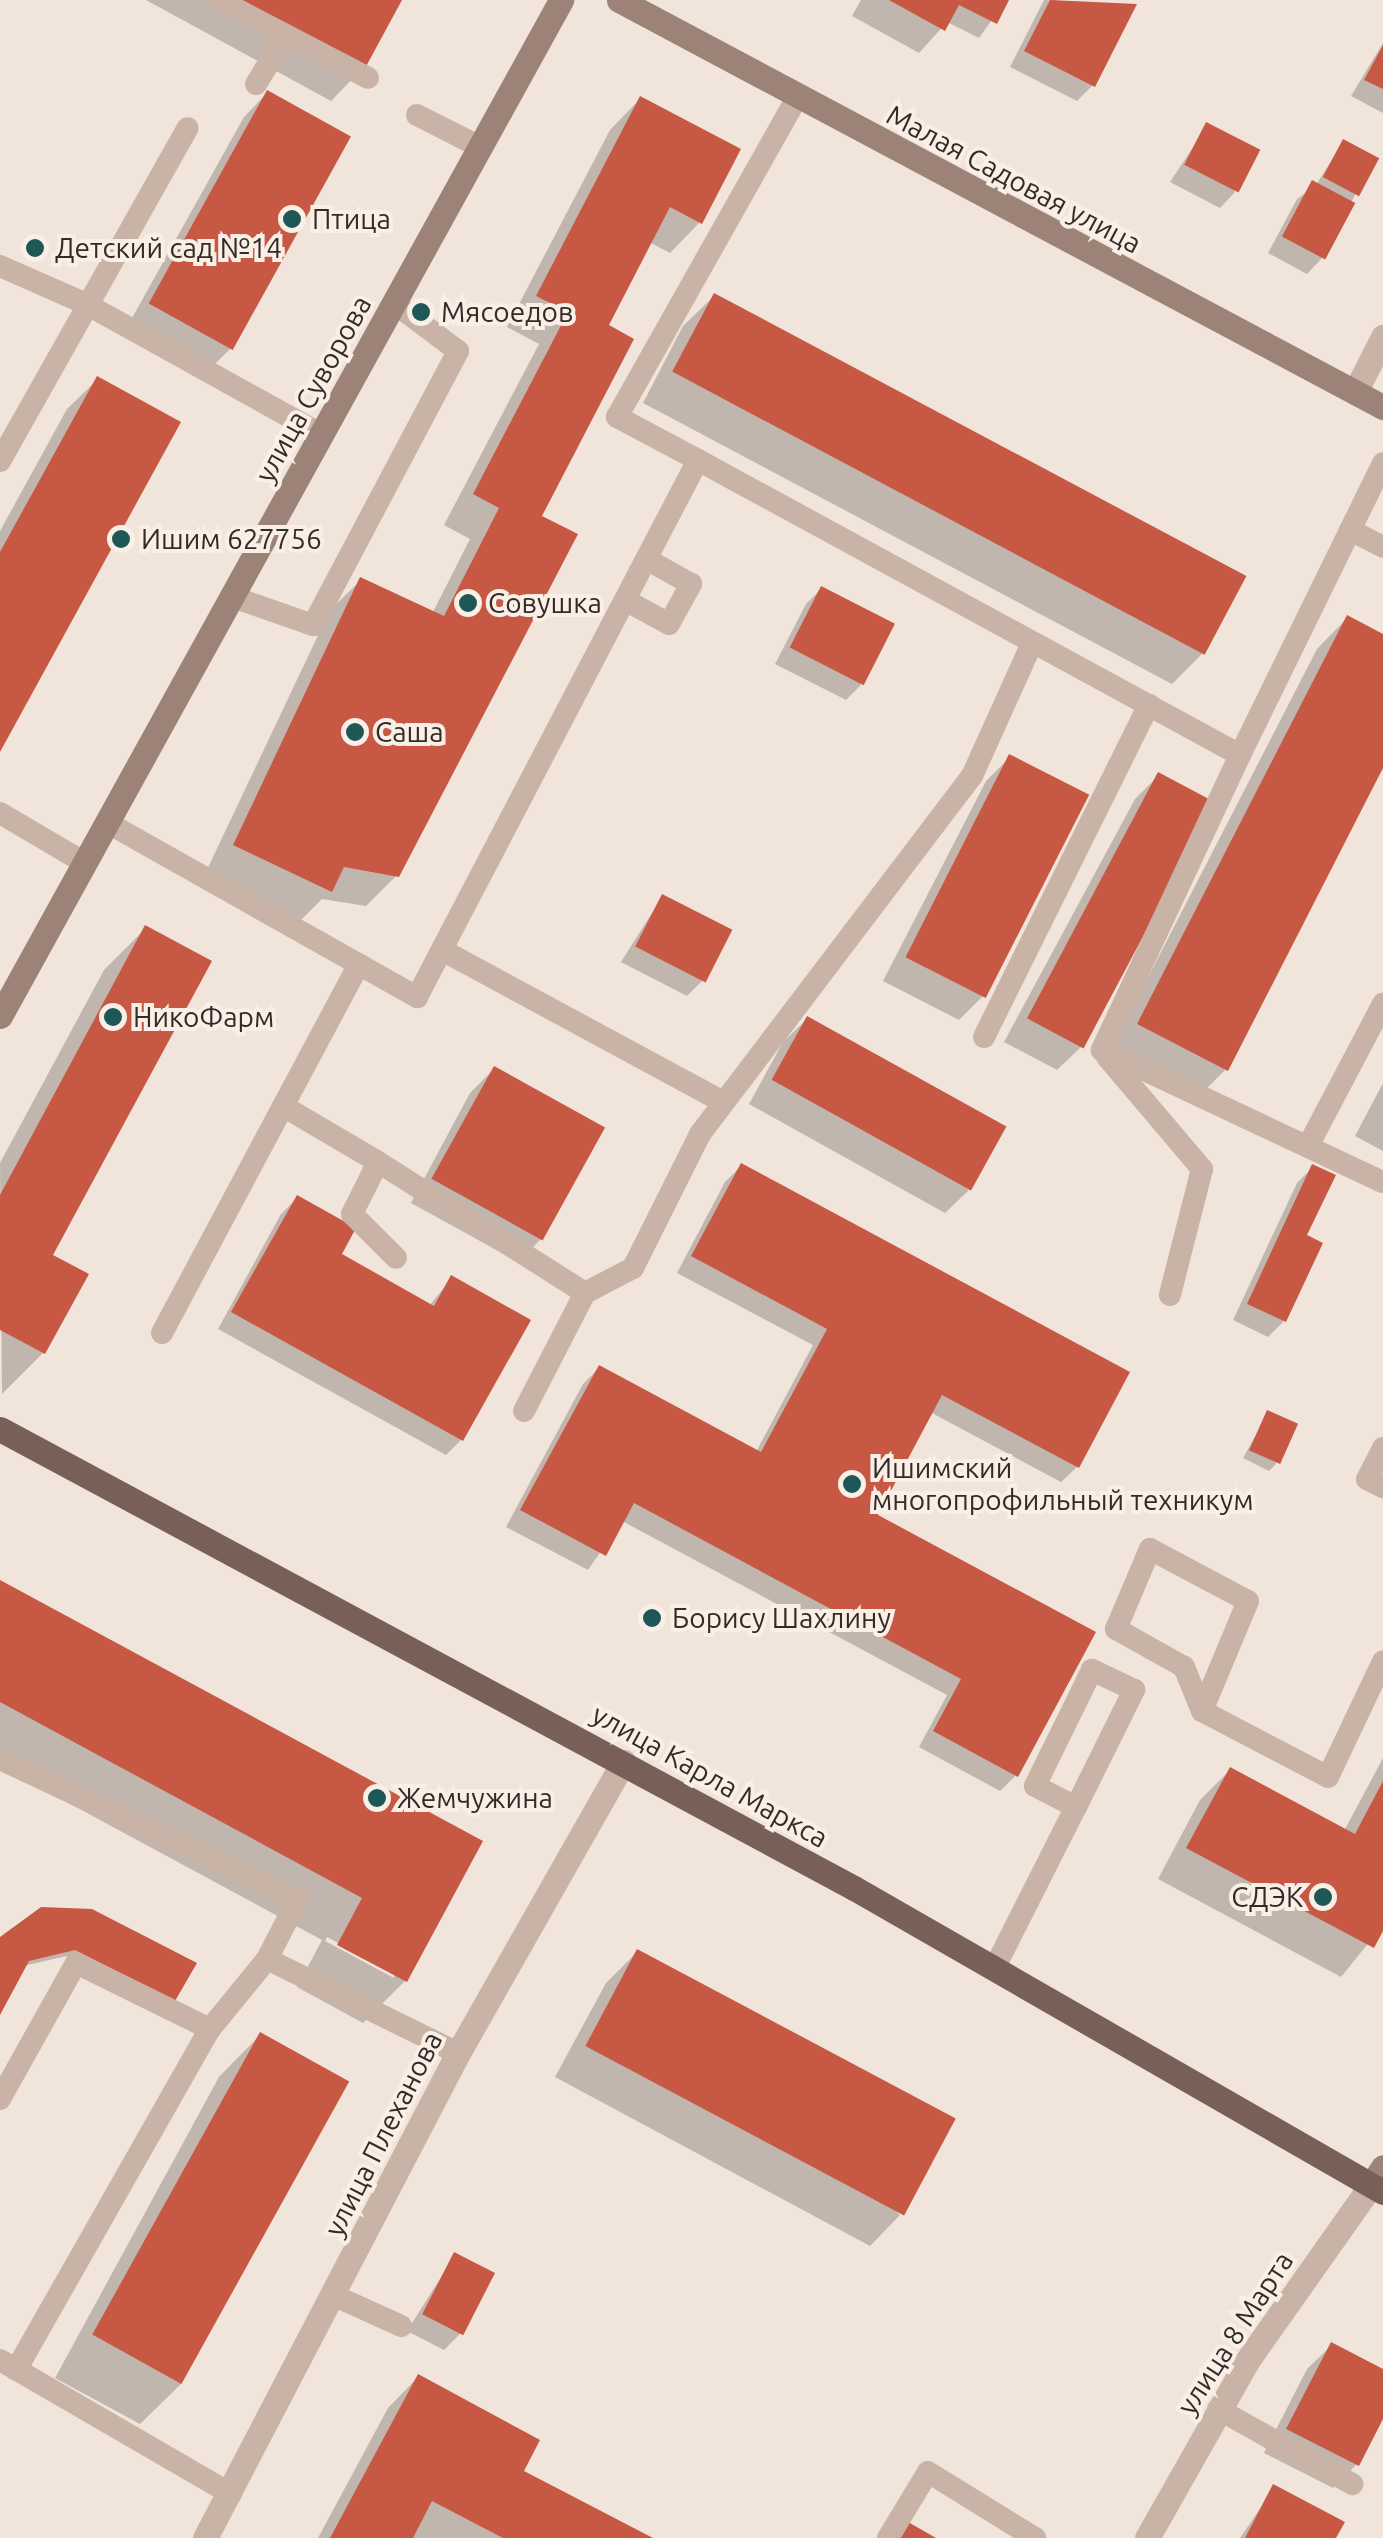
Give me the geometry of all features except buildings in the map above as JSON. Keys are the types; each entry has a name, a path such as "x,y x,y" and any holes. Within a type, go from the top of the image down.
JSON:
{"main road":[{"name":"улица Карла Маркса","path":"0,1429 623,1762 1379,2181"}],"street":[{"name":"улица Суворова","path":"0,1016 561,0"},
{"name":"Малая Садовая улица","path":"619,0 1383,407"},
{"path":"1354,392 1383,337"},
{"name":"улица Плеханова","path":"206,2538 458,2053 623,1762"},
{"name":"улица 8 Марта","path":"1147,2538 1218,2409 1379,2181"}],"lane":[{"path":"220,0 368,78"},
{"path":"256,84 286,35"},
{"path":"797,98 617,417 1240,756"},
{"path":"417,114 480,147"},
{"path":"0,461 188,128"},
{"path":"0,266 86,304 322,435"},
{"path":"233,597 313,625 458,351 394,303"},
{"path":"108,823 417,997 698,460"},
{"path":"1102,1050 1383,463"},
{"path":"1350,530 1383,547"},
{"path":"624,600 669,624 691,584 646,559"},
{"path":"524,1411 585,1293 633,1268 700,1134 972,776 1032,642"},
{"path":"984,1037 1148,705"},
{"path":"0,813 85,862"},
{"path":"442,950 724,1102"},
{"path":"162,1334 359,964"},
{"path":"1308,1146 1383,1004"},
{"path":"1102,1050 1383,1182"},
{"path":"1102,1050 1202,1169 1170,1295"},
{"path":"283,1106 585,1293"},
{"path":"378,1162 352,1214 396,1258"},
{"path":"1383,1448 1367,1479 1383,1488"},
{"path":"1202,1712 1248,1602 1150,1549 1116,1629 1184,1666 1202,1712 1328,1777 1383,1660"},
{"path":"994,1969 1076,1806 1134,1690 1092,1670 1035,1786 1076,1806"},
{"path":"0,1758 298,1899 267,1959 210,2029 8,2365 231,2494"},
{"path":"267,1959 458,2053"},
{"path":"0,2100 76,1964 210,2029"},
{"path":"334,2295 401,2326"},
{"path":"1218,2409 1352,2484"},
{"path":"888,2538 928,2472 1035,2538"}],"place":[{"name":"Птица","path":"292,219"},
{"name":"Детский сад №14","path":"35,248"},
{"name":"Мясоедов","path":"421,312"},
{"name":"Ишим 627756","path":"121,539"},
{"name":"Совушка","path":"468,603"},
{"name":"Саша","path":"355,732"},
{"name":"НикоФарм","path":"113,1017"},
{"name":"Ишимский многопрофильный техникум","path":"852,1484"},
{"name":"Борису Шахлину","path":"652,1618"},
{"name":"Жемчужина","path":"377,1798"},
{"name":"СДЭК","path":"1323,1897"}]}
